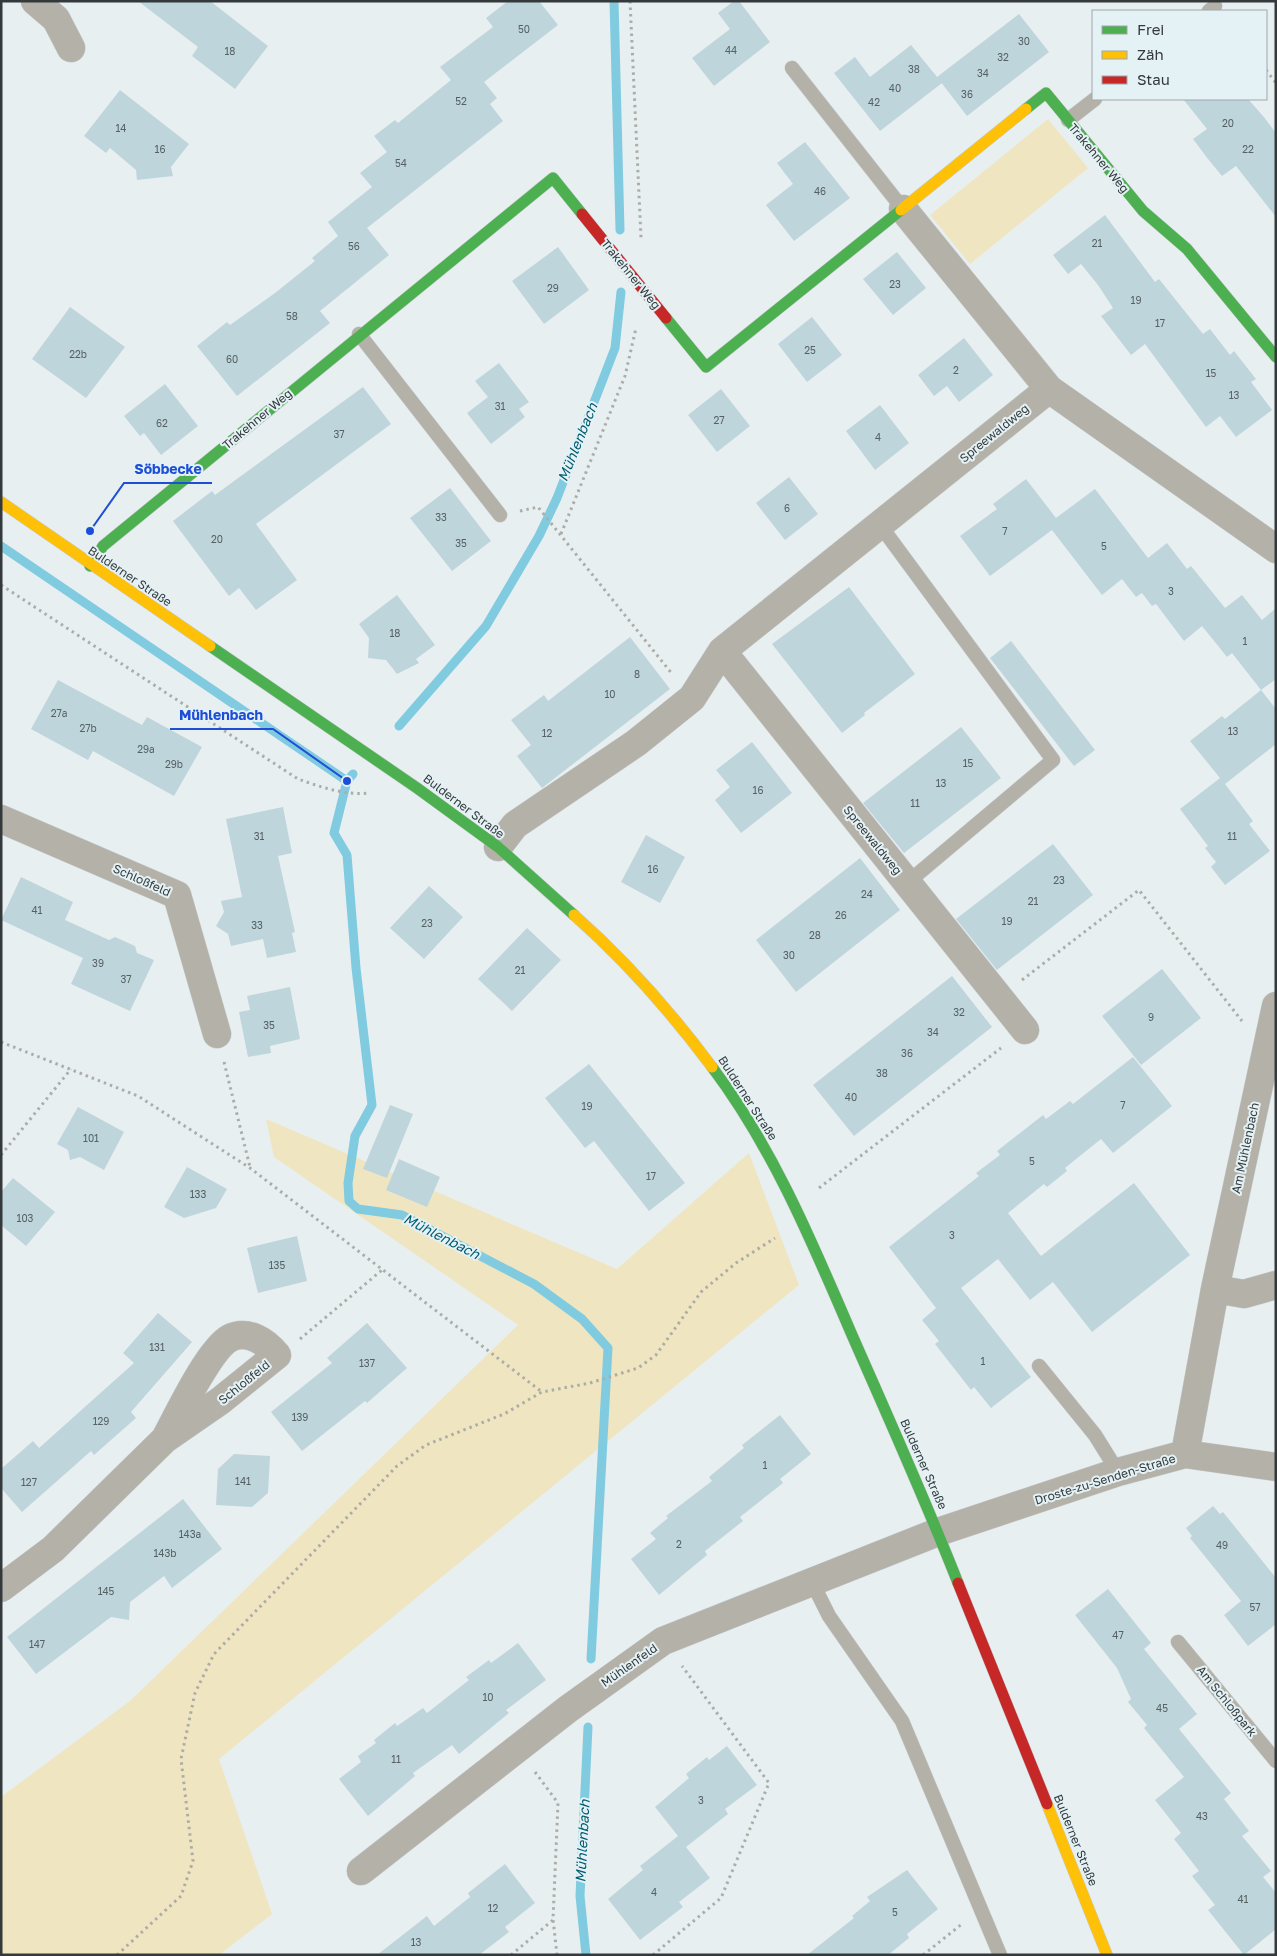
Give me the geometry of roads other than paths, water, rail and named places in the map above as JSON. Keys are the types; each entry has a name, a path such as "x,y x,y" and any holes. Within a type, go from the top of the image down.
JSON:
{"street":[{"path":"35,1 56,19 71,48"},
{"name":"Trakehner Weg","path":"90,566 103,546 359,334 553,178 706,367 1046,94 1143,212 1187,249 1276,357"},
{"path":"904,209 1049,389 1276,549"},
{"name":"Spreewaldweg","path":"498,847 515,825 636,743 692,698 722,651 1049,389"},
{"name":"Bulderner Straße","path":"1,502 90,566 418,788 498,847 596,934 680,1024 729,1089 764,1147 804,1224 938,1532 1106,1955"},
{"name":"Spreewaldweg","path":"722,651 1025,1030"},
{"name":"Schloßfeld","path":"1,818 177,895 217,1034"},
{"name":"Am Mühlenbach","path":"1185,1454 1215,1290 1276,1006"},
{"path":"1215,1290 1244,1294 1276,1285"},
{"name":"Schloßfeld","path":"1,1588 53,1549 165,1439 220,1402 277,1355 267,1343 248,1335 230,1338 216,1352 165,1439"},
{"name":"Droste-zu-Senden-Straße","path":"938,1532 1118,1472 1185,1454 1276,1467"},
{"name":"Mühlenfeld","path":"361,1871 575,1704 663,1641 938,1532"}],"lane":[{"path":"792,68 904,209"},
{"path":"1068,120 1094,100"},
{"path":"359,334 500,515"},
{"path":"880,525 1053,760 907,883"},
{"path":"1039,1366 1095,1435 1118,1472"},
{"path":"812,1582 829,1616 902,1721 1000,1955"},
{"name":"Am Schloßpark","path":"1178,1642 1276,1761"}],"waterway":[{"name":"Mühlenbach","path":"614,1 620,230"},
{"name":"Mühlenbach","path":"399,726 486,626 539,536 557,498 615,348 621,292"},
{"path":"1,546 347,781"},
{"name":"Mühlenbach","path":"353,774 347,781 334,833 347,855 356,968 372,1105 355,1136 348,1183 349,1201 358,1209 402,1215 534,1284 582,1319 608,1348 591,1659"},
{"name":"Mühlenbach","path":"586,1955 580,1896 588,1727"}],"place":[{"name":"Söbbecke","path":"90,531"},
{"name":"Mühlenbach","path":"347,781"}]}
